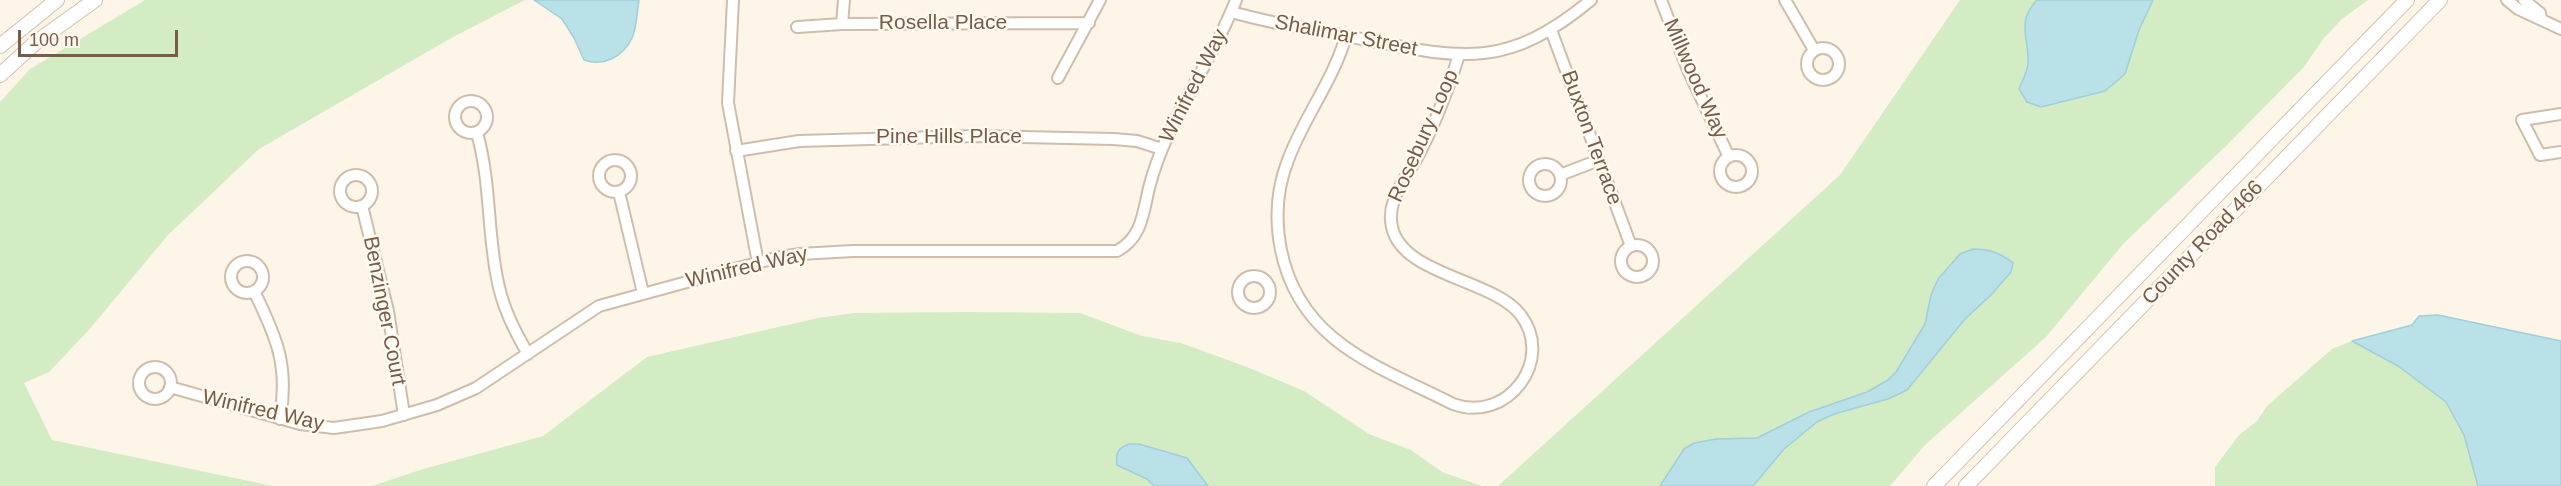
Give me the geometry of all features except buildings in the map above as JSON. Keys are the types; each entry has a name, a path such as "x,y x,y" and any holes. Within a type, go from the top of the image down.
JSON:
{"main road":[{"path":"0,46 57,0"},
{"path":"0,75 35,43 95,0"},
{"name":"County Road 466","path":"1934,486 2407,0"},
{"name":"County Road 466","path":"1966,486 2439,0"}],"street":[{"path":"733,0 728,104 758,262"},
{"path":"842,24 844,0"},
{"path":"1058,78 1100,0"},
{"name":"Winifred Way","path":"170,387 300,424 334,428 404,415 437,405 476,388 599,306 758,262 800,254 853,251 1117,250 1126,246 1140,227 1149,188 1162,149 1215,49 1236,0"},
{"name":"Shalimar Street","path":"1232,12 1432,53 1459,55 1509,49 1551,30 1591,0"},
{"name":"Millwood Way","path":"1661,0 1688,70 1729,157"},
{"path":"1785,0 1814,50"},
{"path":"2507,0 2518,9 2561,29"},
{"path":"2524,0 2540,13 2541,19"},
{"name":"Rosella Place","path":"797,27 842,24 1089,23"},
{"name":"Buxton Terrace","path":"1551,30 1631,246"},
{"name":"Rosebury Loop","path":"1346,36 1326,87 1294,145 1282,179 1278,224 1288,279 1308,312 1337,342 1352,353 1453,404 1472,408 1494,405 1504,400 1522,381 1530,364 1532,347 1527,325 1512,306 1409,253 1402,246 1392,228 1391,208 1440,109 1459,55"},
{"path":"2561,114 2522,120 2540,154 2561,152"},
{"path":"477,133 488,176 497,278 506,310 528,354"},
{"name":"Pine Hills Place","path":"736,150 810,140 976,136 1114,139 1137,141 1162,149"},
{"path":"1560,176 1599,160"},
{"path":"619,192 643,293"},
{"name":"Benzinger Court","path":"362,206 388,311 404,415"},
{"path":"1269,286 1288,279"},
{"path":"254,291 274,334 281,356 284,386 280,419"}],"green space":[{"path":"145,0 525,0 453,37 259,149 168,235 88,331 49,372 24,383 52,440 273,486 0,486 0,102 30,69"},
{"path":"1960,0 2368,0 2342,19 2324,38 2304,67 2225,147 2124,243 2046,337 1925,445 1890,486 1498,486 1840,175"},
{"path":"854,313 1080,313 1142,336 1181,343 1304,391 1369,434 1411,450 1442,472 1482,486 372,486 420,470 543,436 647,357 818,318"},
{"path":"2352,341 2398,366 2446,402 2464,435 2478,486 2215,486 2215,467 2239,435 2257,421 2267,406 2332,349"}],"water":[{"path":"534,0 639,0 634,34 628,45 612,59 598,62 584,60 562,19"},
{"path":"2037,0 2153,0 2139,30 2125,74 2105,91 2041,107 2027,102 2019,89 2028,66 2025,23 2027,15"},
{"path":"1973,249 1994,252 2004,257 2013,263 2011,272 1965,319 1907,390 1888,399 1834,414 1817,422 1784,449 1753,486 1660,486 1684,449 1694,443 1716,439 1757,438 1809,412 1867,392 1888,380 1896,372 1925,324 1931,295 1938,279 1960,254"},
{"path":"2438,315 2561,341 2561,486 2478,486 2464,435 2446,402 2398,366 2352,341 2412,325 2419,316"},
{"path":"1129,444 1139,444 1187,458 1208,486 1154,486 1147,479 1117,465 1118,452"}]}
